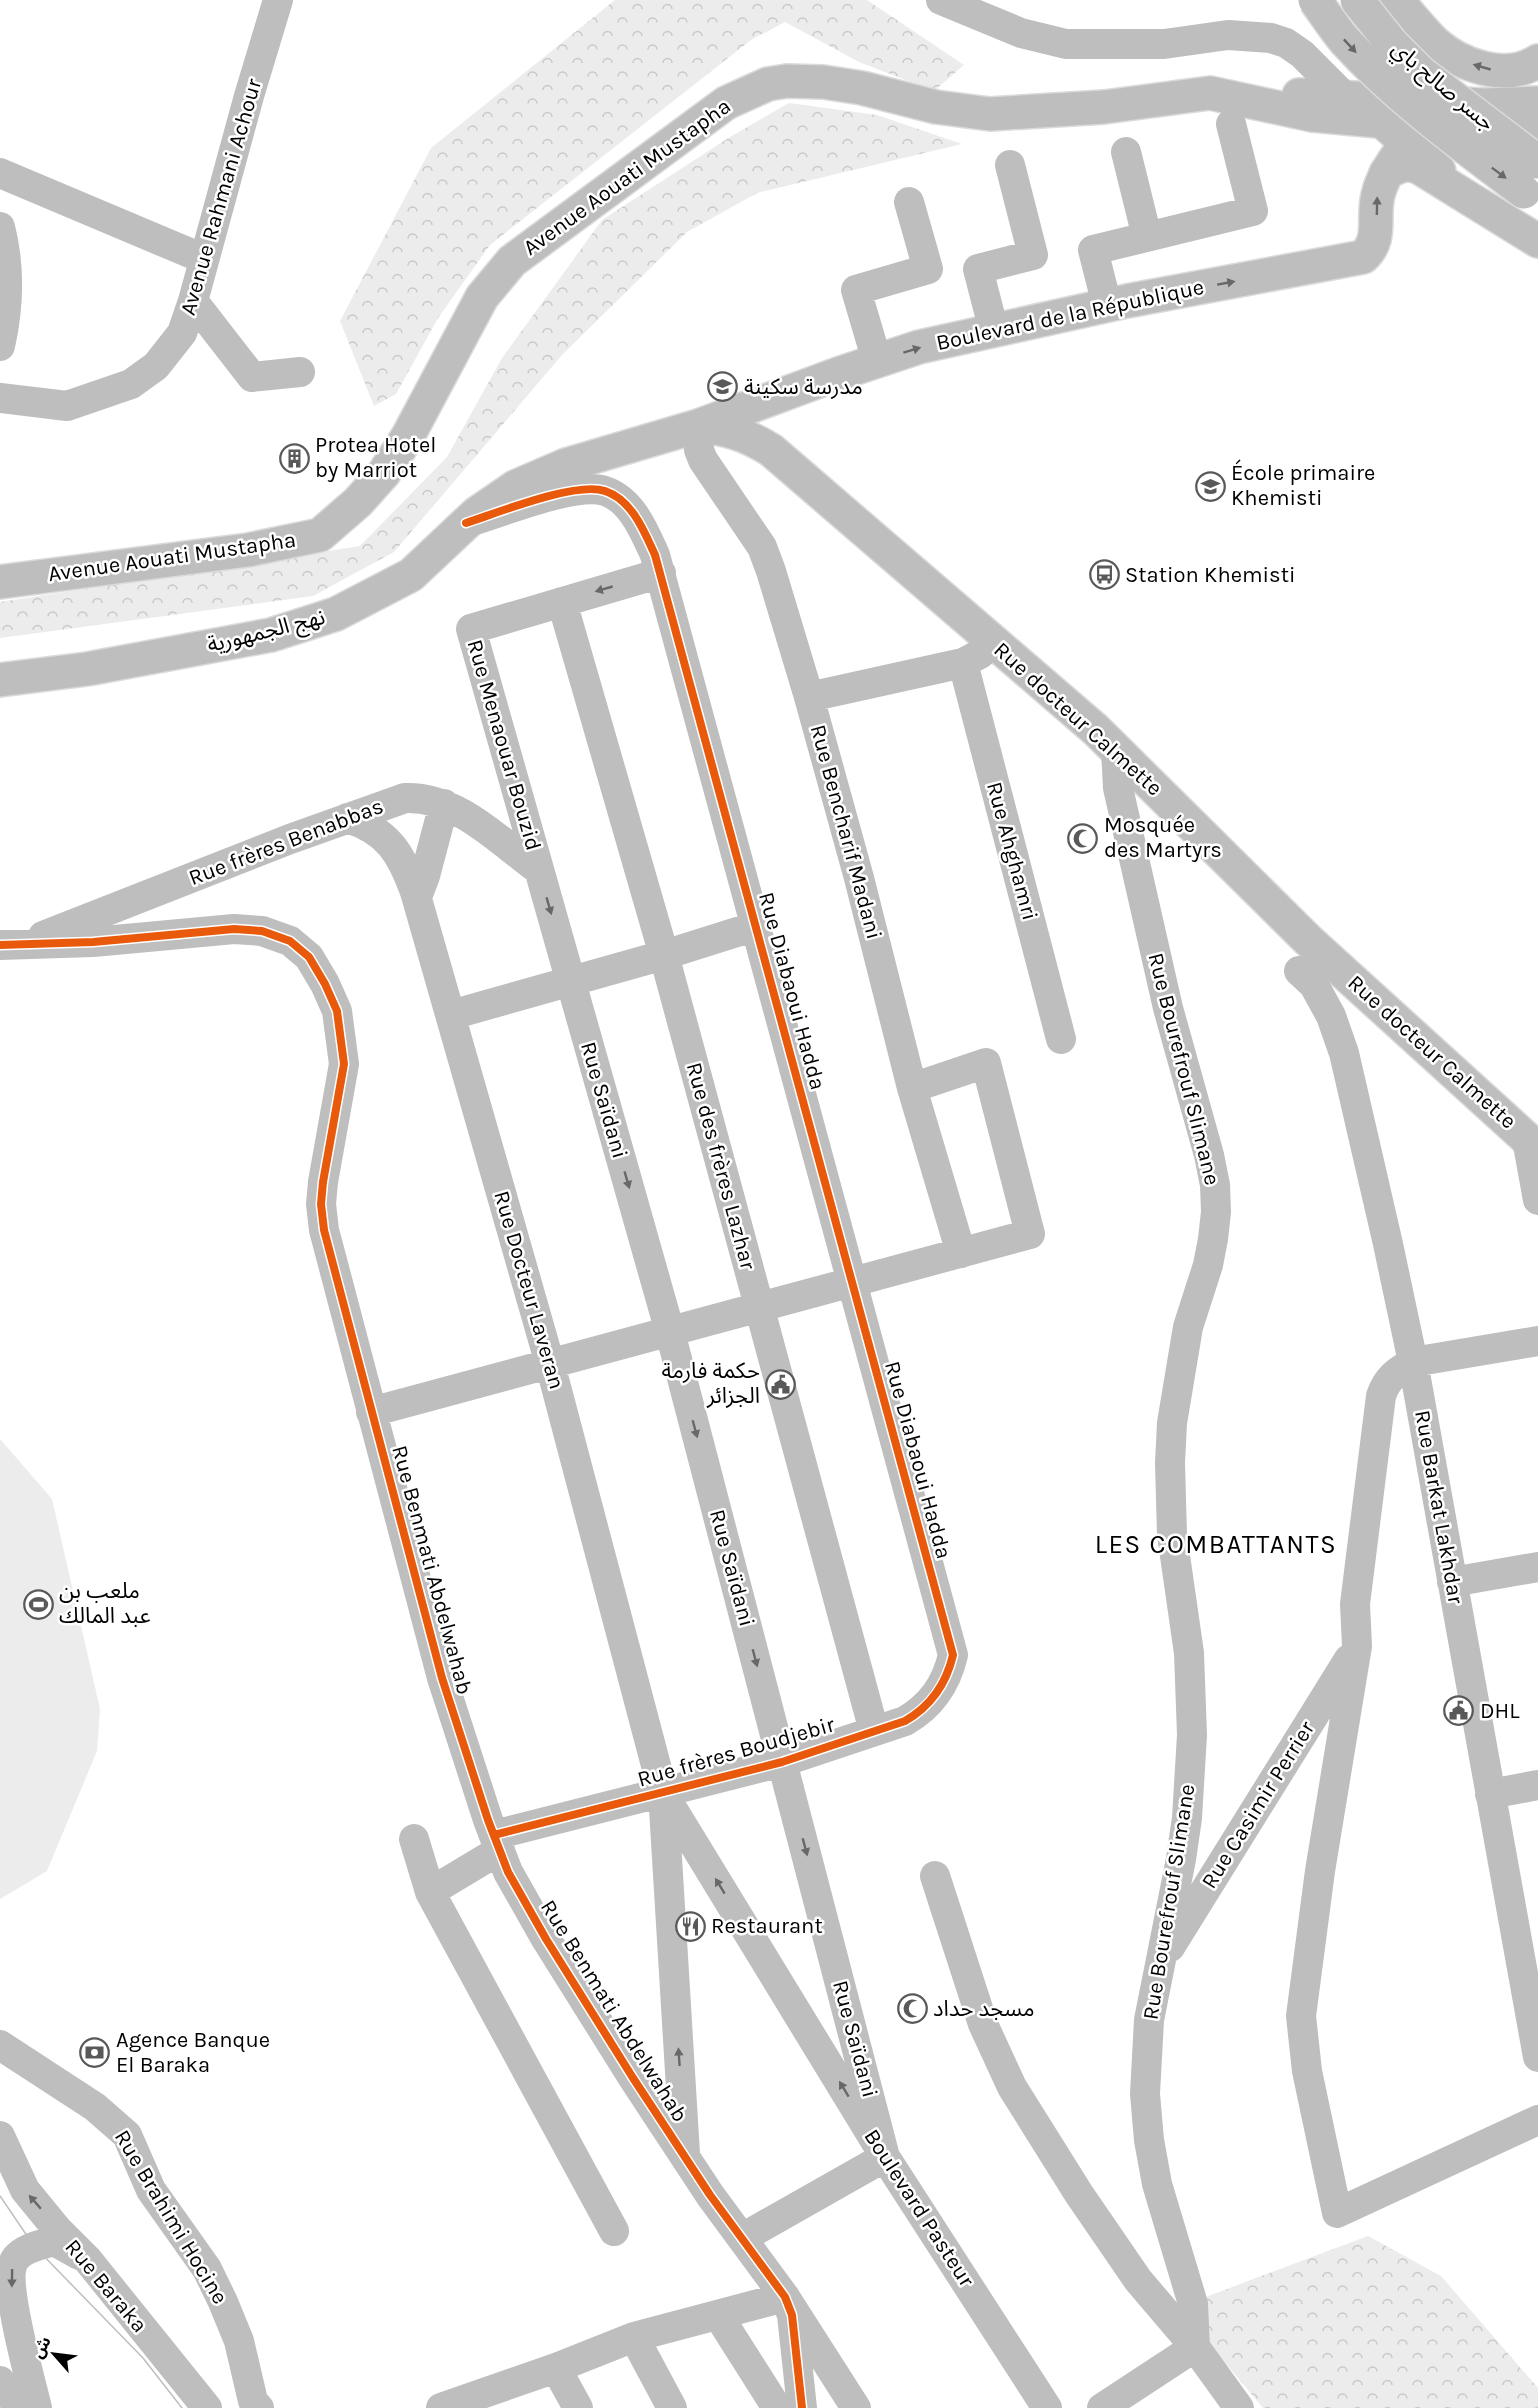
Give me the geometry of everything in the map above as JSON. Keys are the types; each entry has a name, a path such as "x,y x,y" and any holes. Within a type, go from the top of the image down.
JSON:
{"main road":[{"path":"1315,0 1343,39 1415,109 1531,197"},
{"name":"جسر صالح باي","path":"1357,0 1393,45 1420,72 1538,162"},
{"path":"1396,0 1436,43 1462,60 1488,70 1503,72 1518,70 1538,61"},
{"name":"Avenue Aouati Mustapha","path":"0,582 248,550 320,535 358,502 384,473 408,436 482,297 512,261 726,103 750,91 787,81 823,82 862,88 936,107 1002,114 1104,107 1210,93 1396,133 1453,126 1529,123"},
{"path":"1210,93 1344,96 1483,105 1529,123"},
{"path":"1396,133 1476,203"},
{"name":"Boulevard de la République","path":"698,426 919,347 1107,306 1363,257 1371,249 1376,236 1378,194 1396,133"},
{"path":"1386,173 1400,165 1411,164 1538,241"},
{"name":"نهج الجمهورية","path":"0,680 87,669 271,635 336,614 411,575 477,513 515,487 566,465 698,426"},
{"name":"Rue docteur Calmette","path":"698,426 719,427 738,432 771,450 1116,749 1308,940 1533,1144"}],"street":[{"name":"Avenue Rahmani Achour","path":"0,398 67,406 131,384 156,366 182,333 193,302 278,0"},
{"path":"941,0 1021,33 1066,44 1164,44 1228,35 1271,38 1286,43 1302,54 1344,96 1396,133"},
{"path":"1107,306 1093,250 1253,210 1231,124"},
{"path":"1126,152 1147,237"},
{"path":"994,331 978,269 1033,255 1010,165"},
{"path":"0,173 204,259"},
{"path":"877,361 856,290 928,269 909,202"},
{"path":"0,227 6,249 8,279 0,346"},
{"path":"193,302 252,377 300,372"},
{"name":"Rue Bencharif Madani","path":"698,426 699,450 704,460 762,547 809,697 861,886 912,1088 961,1253"},
{"name":"Rue Diabaoui Hadda","path":"466,523 550,496 583,489 605,491 622,502 638,519 655,555 953,1656"},
{"name":"Rue Menaouar Bouzid","path":"570,982 471,629 661,573"},
{"name":"Rue des frères Lazhar","path":"562,602 664,955 874,1731"},
{"path":"809,697 963,663 980,654 993,641"},
{"name":"Rue Ahghamri","path":"963,663 1061,1039"},
{"name":"Rue Bourefrouf Slimane","path":"1116,749 1118,788 1168,1008 1209,1155 1215,1185 1216,1212 1208,1265 1184,1345 1172,1423 1171,1526 1189,1653 1192,1735 1188,1808 1181,1859 1153,1992 1146,2048 1145,2094 1149,2140 1157,2184 1192,2304 1196,2347"},
{"name":"Rue frères Benabbas","path":"12,944 405,798 421,797 444,804 463,814 539,870"},
{"path":"417,897 425,876 444,804"},
{"name":"Rue Docteur Laveran","path":"347,818 369,824 384,837 405,864 417,897 550,1364 663,1792"},
{"path":"451,1015 664,955 756,926"},
{"name":"Rue Benmati Abdelwahab","path":"12,944 93,942 234,929 262,931 290,941 309,957 325,984 337,1011 344,1064 321,1204 324,1230 370,1412 442,1678 497,1843 508,1872 546,1940 685,2157 785,2296 792,2315 802,2408"},
{"name":"Rue Barkat Lakhdar","path":"1299,971 1314,985 1331,1016 1344,1053 1388,1244 1413,1362 1490,1794 1530,1972 1538,2057"},
{"name":"Rue Saïdani","path":"570,982 670,1332 885,2157"},
{"path":"370,1412 1030,1234 986,1064 912,1088"},
{"path":"1533,1144 1538,1200"},
{"path":"1538,1341 1413,1362 1396,1371 1384,1386 1355,1604 1357,1646 1320,1871 1301,2016 1307,2071 1337,2213 1538,2120"},
{"path":"1452,1582 1538,1567"},
{"name":"Rue Casimir Perrier","path":"1159,1965 1357,1646"},
{"name":"Rue frères Boudjebir","path":"430,1892 497,1843 663,1792 782,1762 905,1721 921,1711 944,1685 953,1656"},
{"path":"1490,1794 1538,1785"},
{"path":"663,1792 685,2157"},
{"name":"Boulevard Pasteur","path":"663,1792 885,2157 1047,2408"},
{"path":"414,1839 430,1892 614,2231"},
{"path":"935,1876 983,2024 1012,2087 1079,2194 1138,2280 1196,2347 1239,2408"},
{"name":"Rue Brahimi Hocine","path":"0,2045 95,2107 127,2135 151,2190 207,2270 224,2302 238,2341 253,2401 259,2408"},
{"name":"Rue Baraka","path":"5,2149 25,2190 66,2222 87,2259 167,2346 207,2408"},
{"path":"742,2238 885,2157"},
{"path":"37,2408 15,2312 10,2273 16,2258 34,2246 54,2241 87,2259"},
{"path":"444,2408 634,2337 785,2296 856,2408"},
{"path":"718,2315 777,2408"},
{"path":"634,2337 672,2408"},
{"path":"1102,2408 1196,2347"},
{"path":"556,2368 578,2408"},
{"path":"0,2381 19,2408"}],"green space":[{"path":"615,0 867,0 964,65 934,91 859,62 785,22 751,40 490,245 438,318 396,394 374,406 340,321 431,148"},
{"path":"789,103 877,115 962,144 757,193 687,232 562,355 394,552 313,596 0,638 0,602 360,546 447,457 502,358 602,220 730,137"},
{"name":"ملعب بن عبد المالك","path":"0,1439 52,1499 100,1709 97,1751 47,1871 0,1899"},
{"path":"1368,2236 1441,2276 1538,2388 1538,2408 1263,2408 1206,2340 1203,2298"}],"tram line":[{"path":"0,2162 30,2214 49,2238 152,2346 201,2408"},
{"path":"0,2196 34,2246 143,2358 182,2408"}],"cycle path":[{"path":"466,523 556,494 575,490 605,491 623,501 630,509 655,555 953,1655 946,1676 936,1694 922,1709 905,1721 782,1762 494,1835"},
{"path":"0,945 93,942 234,929 262,931 290,941 309,957 325,984 337,1011 344,1064 323,1182 321,1204 324,1230 442,1678 488,1820 508,1872 546,1939 710,2195 785,2297 792,2315 802,2408"}],"place":[{"name":"مدرسة سكينة","path":"723,387"},
{"name":"Protea Hotel by Marriot","path":"294,458"},
{"name":"École primaire Khemisti","path":"1210,486"},
{"name":"Station Khemisti","path":"1104,575"},
{"name":"Mosquée des Martyrs","path":"1083,838"},
{"name":"حكمة فارمة الجزائر","path":"781,1384"},
{"name":"ملعب بن عبد المالك","path":"38,1604"},
{"name":"DHL","path":"1459,1711"},
{"name":"Restaurant","path":"690,1926"},
{"name":"مسجد حداد","path":"912,2009"},
{"name":"Agence Banque El Baraka","path":"95,2053"}],"district":[{"name":"LES COMBATTANTS","path":"1216,1544"}]}
